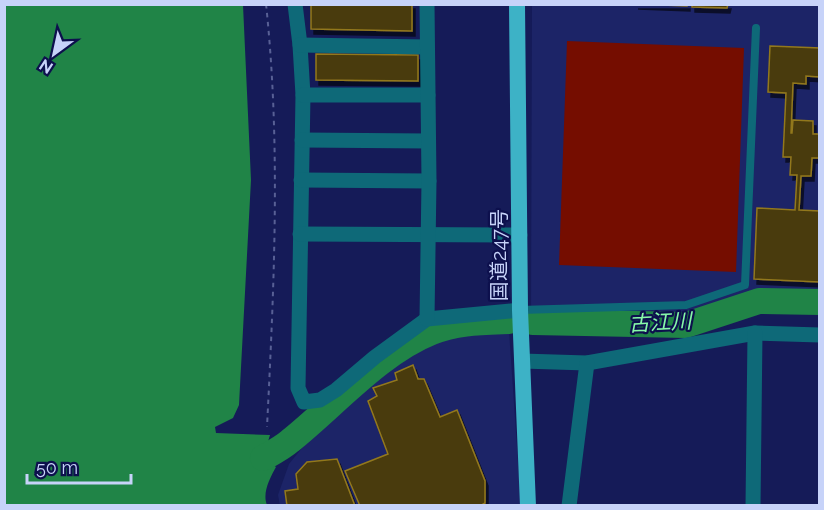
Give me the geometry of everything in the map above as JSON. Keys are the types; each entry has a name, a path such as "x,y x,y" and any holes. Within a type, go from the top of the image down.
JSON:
{"highway":[{"name":"国道247号","path":"517,4 520,310 528,506"}],"street":[{"path":"295,4 303,94 298,388 304,402 320,400 336,390 375,357 427,319 520,310"},
{"path":"427,4 429,181 427,319"},
{"path":"300,45 427,47"},
{"path":"303,94 428,95"},
{"path":"302,140 428,141"},
{"path":"301,180 429,181"},
{"path":"300,234 520,235"},
{"path":"522,362 587,363 755,333 819,335"},
{"path":"753,506 755,333"},
{"path":"569,506 587,363"}],"lane":[{"path":"520,310 686,305 745,285 756,28"}],"path":[{"path":"266,4 272,63 275,274 267,427"}],"shaded area":[{"path":"4,5 243,5 251,180 239,405 233,418 215,427 216,433 270,435 263,458 276,467 266,491 267,505 5,505"},
{"path":"532,5 819,5 819,292 754,291 689,314 531,318"},
{"path":"567,41 744,48 736,272 559,265"},
{"path":"467,330 509,331 521,505 280,506 278,495 289,464 320,426 398,358 431,340"}],"building":[{"path":"311,4 412,4 412,31 311,29"},
{"path":"635,4 687,4 687,6"},
{"path":"692,4 728,4 727,8 692,7"},
{"path":"770,46 820,48 820,77 806,76 806,84 793,83 791,133 793,120 813,121 813,134 820,134 820,158 812,158 811,176 801,176 799,210 820,211 820,282 754,279 757,208 795,210 797,175 790,175 791,157 783,157 786,93 768,92"},
{"path":"316,54 418,55 418,81 316,80"},
{"path":"413,365 418,379 424,379 440,417 457,410 485,481 485,503 480,506 360,506 345,471 388,454 368,401 377,396 373,388 397,380 395,373"},
{"path":"337,459 355,506 287,506 285,491 298,489 296,474 307,462"}],"waterway":[{"name":"古江川","path":"533,322 686,325 759,301 820,302"},
{"name":"古江川","path":"263,458 287,444 375,366 412,341 450,326 509,321"}]}
